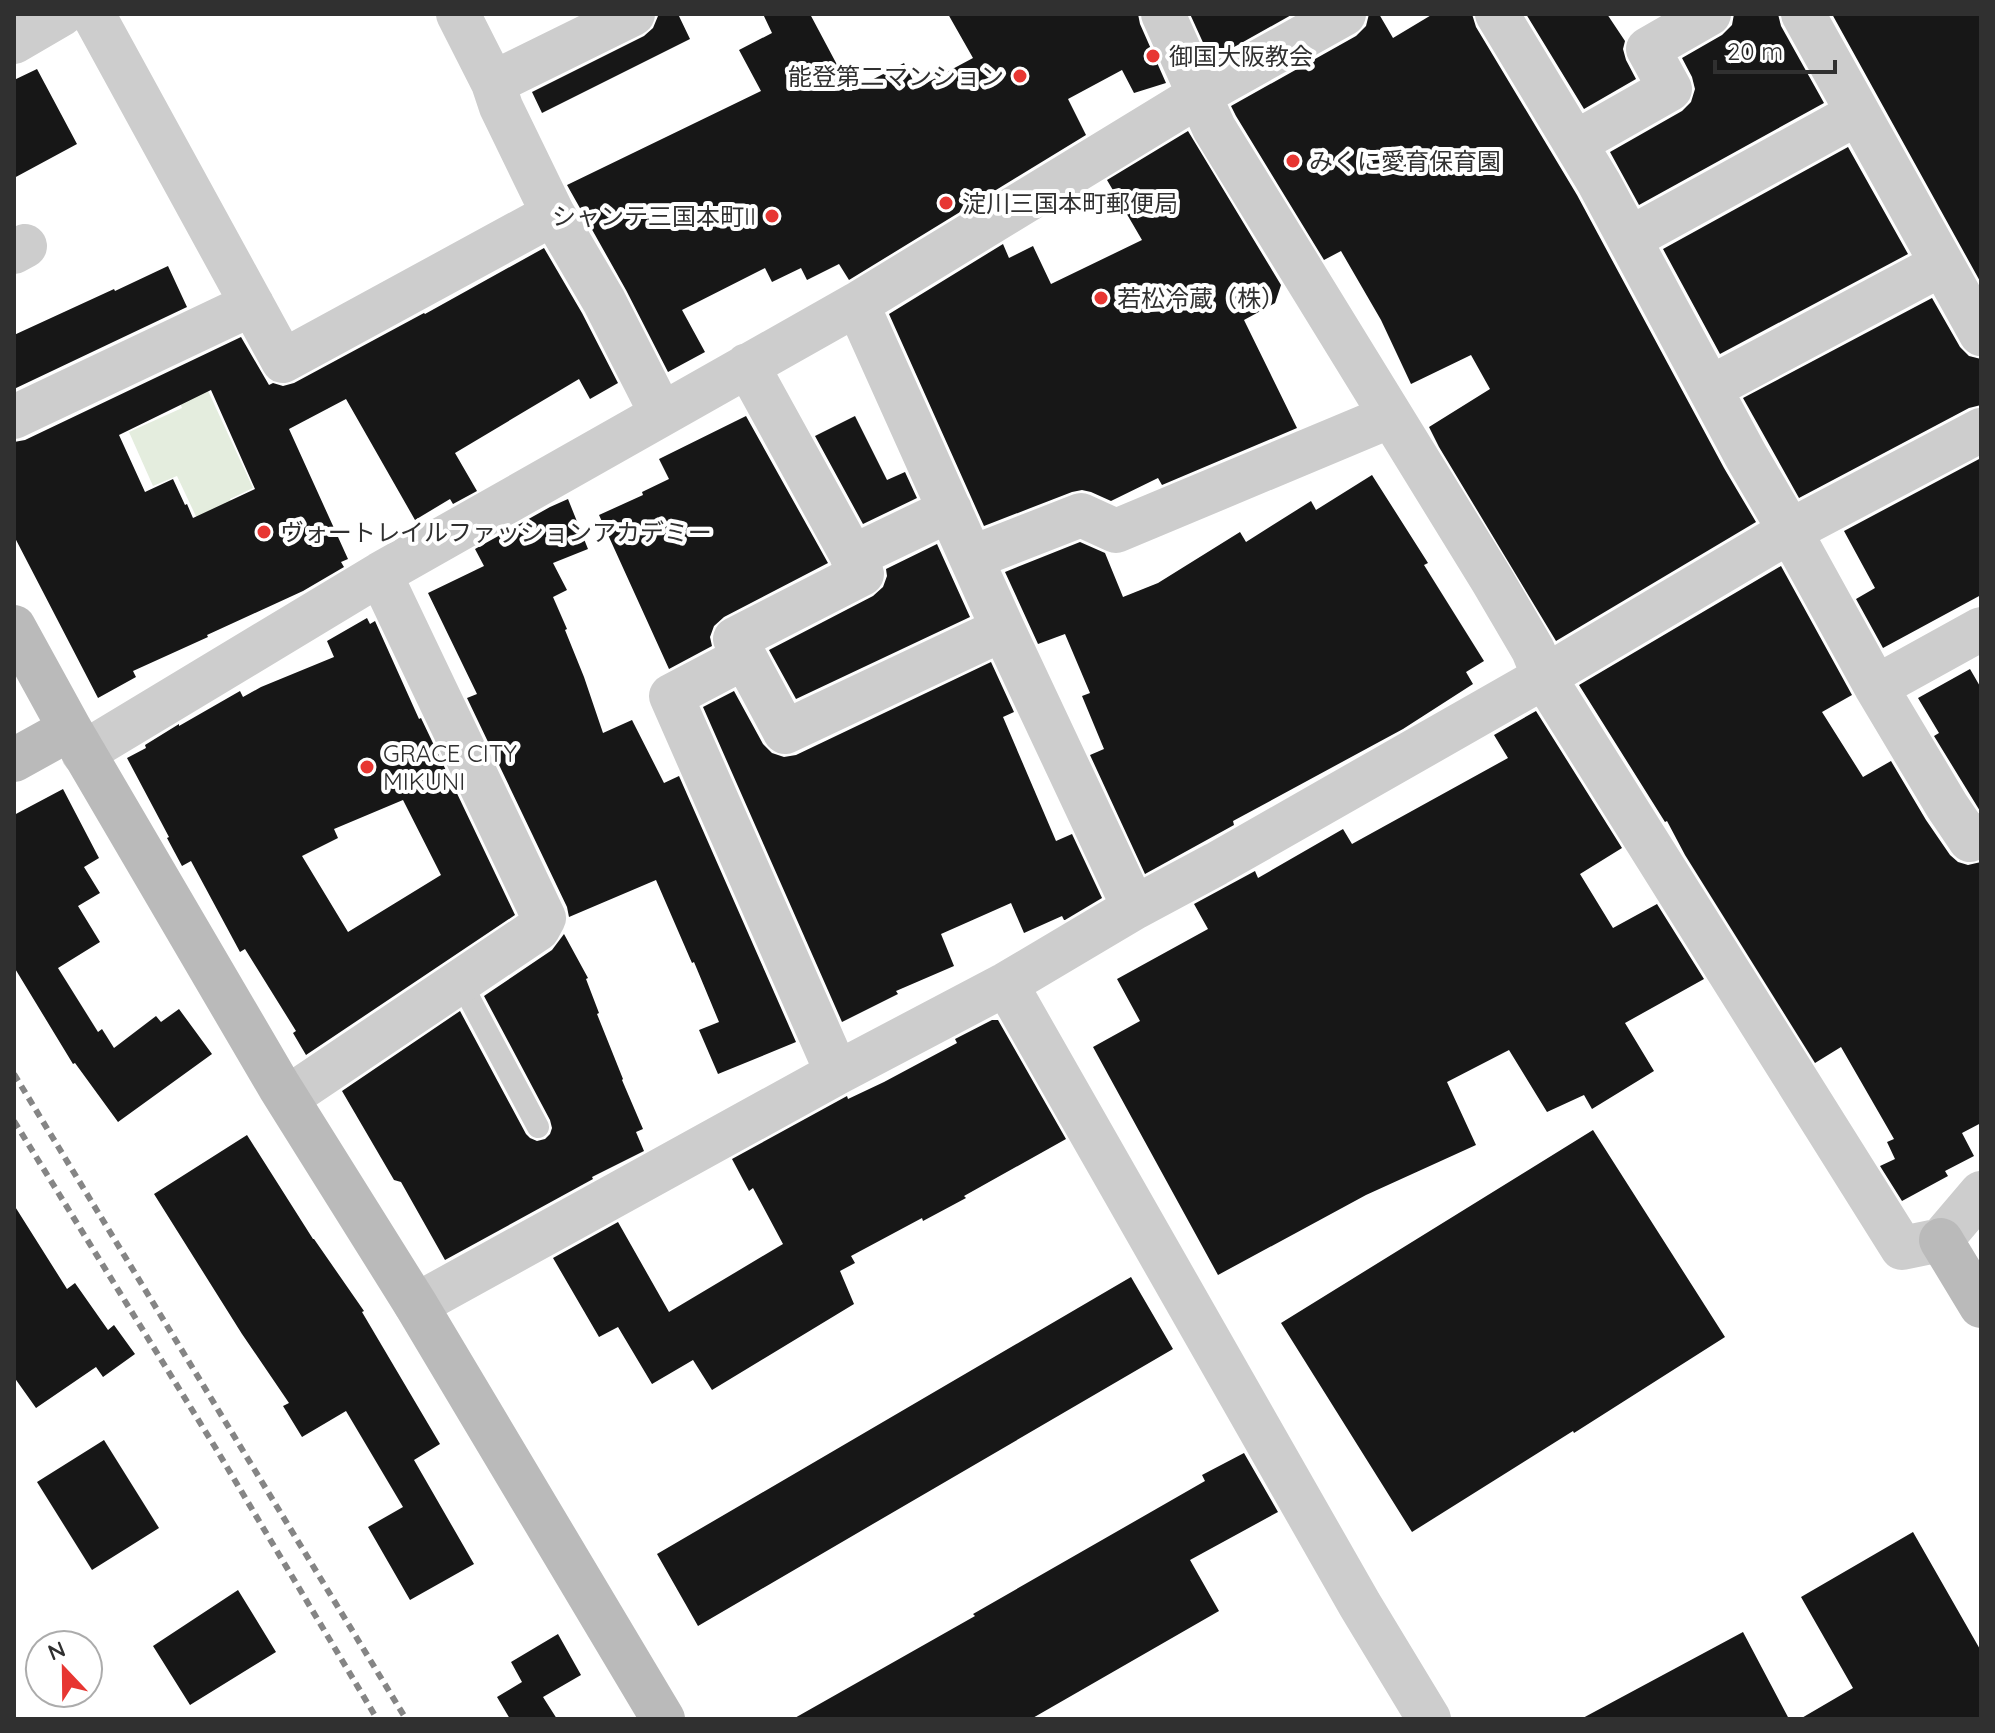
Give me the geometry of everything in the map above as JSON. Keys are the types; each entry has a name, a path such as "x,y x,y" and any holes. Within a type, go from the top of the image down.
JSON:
{"street":[{"path":"14,42 62,14"},
{"path":"93,14 283,361 553,214"},
{"path":"458,14 553,214 604,301 661,413"},
{"path":"493,83 633,14"},
{"path":"1163,14 1214,128 1492,580 1533,650 1544,677 1902,1248 1941,1240 1981,1193"},
{"path":"14,760 77,741 380,574 857,304 1201,94 1344,14"},
{"path":"1497,14 1575,143 1876,687 1970,840 1981,835"},
{"path":"1575,143 1670,89 1648,49 1709,14"},
{"path":"1803,14 1981,334"},
{"path":"1629,239 1858,113"},
{"path":"1710,388 1942,264"},
{"path":"14,417 252,304"},
{"path":"857,304 1003,629 1134,908"},
{"path":"747,365 862,574 735,639 785,732 1003,629"},
{"path":"971,558 1081,515 1116,531 1391,416"},
{"path":"416,1305 837,1073 1006,984 1134,908 1544,677 1790,531 1981,430"},
{"path":"852,557 950,510"},
{"path":"287,1098 538,929 544,918 380,574"},
{"path":"14,627 77,741 287,1098 416,1305 663,1719"},
{"path":"1876,687 1981,629"},
{"path":"745,657 671,696 837,1073"},
{"path":"1006,984 1352,1591 1429,1719"},
{"path":"1941,1240 1981,1306"}],"lane":[{"path":"460,981 538,1127"}],"green space":[{"path":"203,380 253,488 230,499 236,512 201,527 177,476 153,486 129,432 182,408 176,392"}],"building":[{"path":"662,14 678,14 690,39 542,113 532,92 644,36"},
{"path":"763,14 810,14 851,91 904,63 917,88 973,58 948,14 1138,14 1166,83 1134,93 1122,70 1068,99 1086,135 849,280 839,264 807,280 801,268 772,282 765,268 682,310 705,352 668,372 567,185 761,91 739,50 772,33"},
{"path":"1190,14 1293,14 1211,60"},
{"path":"1369,14 1379,14 1393,38 1433,14 1472,14 1476,27 1577,195 1756,522 1556,641 1429,427 1490,389 1471,355 1411,384 1381,320 1341,251 1324,260 1231,106 1356,36 1366,26"},
{"path":"1526,14 1607,14 1625,41 1623,49 1626,60 1636,79 1584,109"},
{"path":"1734,14 1778,14 1781,26 1824,103 1639,205 1610,152 1682,111 1691,102 1695,89 1682,58 1722,35 1732,25"},
{"path":"1832,14 1981,14 1981,283"},
{"path":"37,69 77,144 14,178 14,80"},
{"path":"1188,131 1281,285 1275,303 1244,320 1297,428 1162,485 1158,478 1111,501 1082,490 984,526 889,314 1003,244 1009,258 1033,246 1051,284 1142,240 1107,180"},
{"path":"1848,147 1908,254 1720,354 1663,249"},
{"path":"544,248 618,383 590,399 579,379 455,453 477,491 453,504 450,499 415,520 346,399 289,429 348,559 341,562 344,567 303,591 133,671 136,677 98,698 14,536 14,442 25,440 241,337 269,385 283,386 425,314","holes":["211,390 255,489 193,518 173,479 145,492 119,435"]},
{"path":"168,266 187,307 14,389 14,335"},
{"path":"1932,298 1960,347 1969,356 1981,359 1981,405 1969,408 1799,498 1743,398"},
{"path":"746,416 828,563 724,617 714,626 710,637 712,646 669,669 599,515 669,479 659,459"},
{"path":"855,416 887,480 905,472 917,498 863,524 815,436"},
{"path":"1981,458 1981,595 1883,648 1856,599 1875,588 1844,531"},
{"path":"1372,475 1428,563 1424,565 1484,661 1466,672 1473,684 1403,729 1233,821 1234,825 1145,874 1090,755 1104,749 1082,696 1090,693 1065,634 1038,644 1005,572 1080,542 1105,553 1123,597 1158,583 1240,532 1246,542 1311,501 1316,510"},
{"path":"568,499 588,549 553,563 567,590 553,597 603,733 632,720 664,783 679,776 796,1042 718,1074 699,1030 719,1022 656,880 569,917 567,907 467,698 477,694 428,593 484,566 475,549"},
{"path":"937,544 970,617 796,699 769,650 873,596 883,587 886,569"},
{"path":"1781,566 1852,695 1822,712 1863,777 1891,761 1950,855 1968,865 1981,862 1981,1123 1962,1133 1974,1156 1945,1171 1948,1176 1902,1201 1880,1166 1895,1159 1887,1142 1894,1139 1841,1047 1815,1063 1667,821 1579,685"},
{"path":"367,618 370,624 375,621 419,719 515,915 306,1055 293,1033 296,1031 245,949 240,952 191,861 182,866 127,758 179,724 240,691 243,697 334,657 327,641","holes":["403,800 441,875 348,932 302,856 338,838 334,829"]},
{"path":"991,662 1014,712 1003,717 1056,841 1072,834 1102,898 1065,920 1062,916 1024,933 1011,903 941,934 954,966 896,991 898,994 842,1022 703,707 734,691 763,744 772,753 784,757 796,755"},
{"path":"1970,669 1981,688 1980,811 1934,736 1939,733 1918,698"},
{"path":"1536,711 1622,848 1580,874 1613,928 1657,904 1704,979 1625,1023 1654,1071 1592,1109 1584,1095 1547,1112 1509,1050 1447,1082 1476,1145 1366,1195 1218,1275 1093,1047 1140,1021 1117,979 1208,929 1194,904 1255,871 1258,878 1343,829 1352,844 1508,758 1494,735"},
{"path":"63,789 99,858 84,867 100,893 78,906 100,942 58,968 98,1032 102,1029 114,1048 156,1016 161,1022 179,1009 212,1054 118,1122 73,1064 14,967 14,815"},
{"path":"564,934 588,978 597,1014 643,1129 636,1132 644,1151 445,1260 401,1182 394,1180 342,1091 460,1011 526,1134 537,1141 545,1139 552,1128 550,1120 484,996 552,950"},
{"path":"992,1020 998,1020 1066,1139 964,1196 966,1198 851,1256 855,1263 840,1271 854,1304 712,1390 693,1360 652,1384 618,1327 599,1337 553,1258 618,1222 669,1312 783,1244 753,1188 749,1191 732,1159 847,1096 848,1099 884,1082 957,1043 955,1039"},
{"path":"1593,1130 1725,1337 1412,1532 1281,1323"},
{"path":"247,1135 313,1239 364,1311 440,1444 414,1460 474,1564 410,1600 368,1527 403,1507 346,1411 302,1437 283,1406 289,1403 154,1194"},
{"path":"14,1205 67,1289 75,1283 108,1330 114,1325 135,1354 103,1377 96,1367 36,1408 14,1377"},
{"path":"1131,1277 1173,1349 698,1626 657,1554"},
{"path":"104,1440 159,1528 92,1570 37,1482"},
{"path":"1244,1453 1278,1512 1190,1560 1219,1611 1031,1719 793,1719 1205,1481 1202,1475"},
{"path":"1913,1532 1981,1651 1981,1719 1800,1719 1853,1688 1801,1597"},
{"path":"238,1590 276,1652 190,1705 153,1646"},
{"path":"1743,1632 1789,1719 1581,1719"},
{"path":"558,1634 581,1675 543,1697 557,1719 510,1719 497,1697 522,1682 511,1662"}],"railway":[{"path":"14,1074 406,1719"},
{"path":"14,1121 215,1447 377,1719"}],"place":[{"name":"御国大阪教会","path":"1153,56"},
{"name":"能登第二マンション","path":"1020,76"},
{"name":"みくに愛育保育園","path":"1293,161"},
{"name":"淀川三国本町郵便局","path":"946,203"},
{"name":"シャンテ三国本町II","path":"772,216"},
{"name":"若松冷蔵（株）","path":"1101,298"},
{"name":"ヴォートレイルファッションアカデミー","path":"264,532"},
{"name":"GRACE CITY MIKUNI","path":"367,767"}]}
